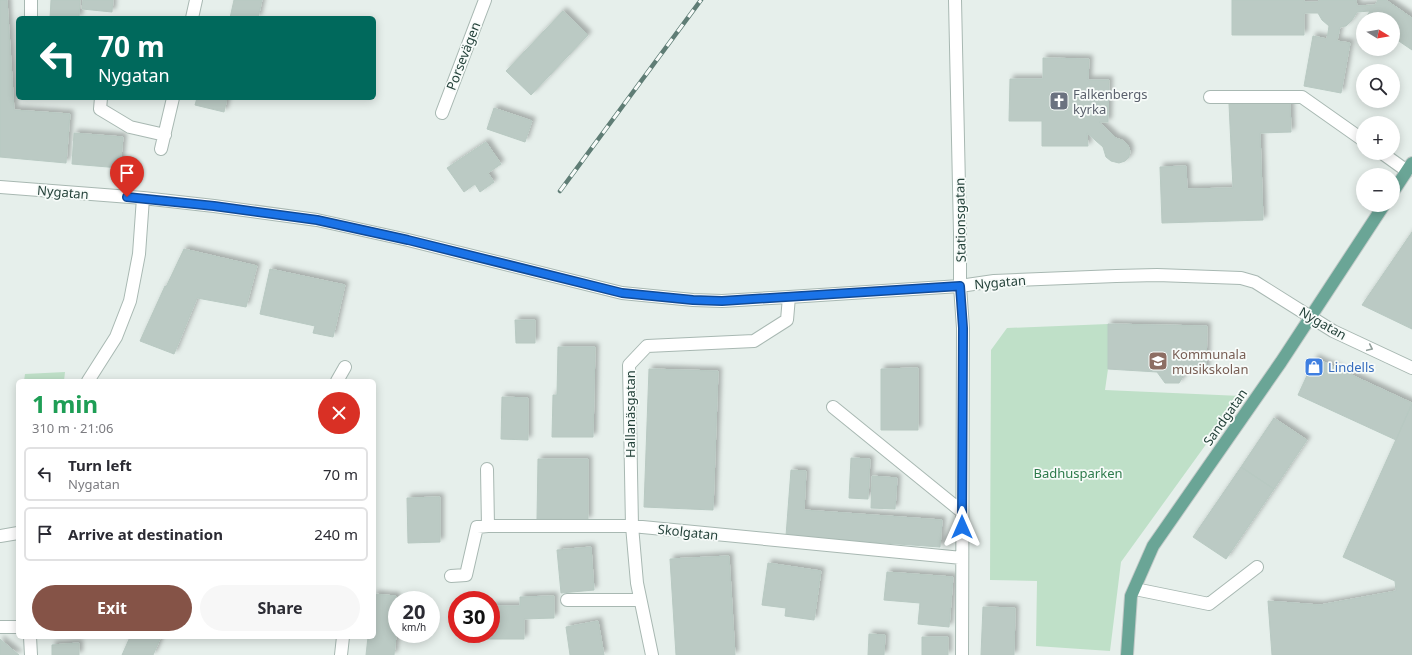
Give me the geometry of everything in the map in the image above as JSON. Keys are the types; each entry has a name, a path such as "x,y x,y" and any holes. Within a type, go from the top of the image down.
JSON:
{"main road":[{"path":"1400,182 1410,167"},
{"name":"Sandgatan","path":"1127,655 1131,596 1153,546 1311,318 1379,212"}],"street":[{"path":"31,0 31,16"},
{"path":"192,16 196,0"},
{"name":"Porsevägen","path":"442,113 485,0"},
{"name":"Stationsgatan","path":"956,0 960,286 963,328 962,655"},
{"path":"1210,98 1302,97 1356,135"},
{"path":"101,100 100,109 130,127 165,135"},
{"path":"161,149 173,100"},
{"path":"1396,160 1410,167"},
{"name":"Nygatan","path":"0,187 142,198 317,220 415,241 536,273 622,293 693,300 722,301 789,297 960,286 994,281 1157,275 1241,278 1256,282 1333,331 1412,368"},
{"path":"89,379 116,337 130,301 139,254 142,198"},
{"name":"Hallanäsgatan","path":"652,655 637,583 632,526 629,365 647,346 754,341 787,320 789,297"},
{"path":"338,379 345,367"},
{"path":"833,407 962,511"},
{"path":"451,576 466,575 477,527 488,526 486,469"},
{"name":"Skolgatan","path":"488,526 632,526 962,558"},
{"path":"0,536 16,533"},
{"path":"1135,588 1209,604 1256,567"},
{"path":"567,600 640,600"},
{"path":"0,627 16,627"},
{"path":"30,639 31,655"},
{"path":"341,655 342,639"}],"green space":[{"name":"Badhusparken","path":"1108,324 1108,369 1105,390 1241,396 1121,562 1110,651 1036,646 1037,581 990,580 991,350 1007,328"},
{"path":"65,372 64,379 24,379 25,374"}],"building":[{"path":"0,0 7,0 14,110 70,114 66,163 0,157"},
{"path":"51,0 80,0 79,16 50,16"},
{"path":"83,0 113,0 112,12 82,9"},
{"path":"234,0 262,0 258,16 230,16"},
{"path":"1232,0 1304,0 1304,2 1318,2 1319,0 1356,0 1357,6 1375,5 1378,0 1386,0 1412,18 1412,50 1400,42 1400,12 1356,12 1352,20 1346,26 1340,27 1337,41 1350,43 1341,93 1304,86 1313,36 1327,39 1329,26 1322,20 1318,13 1304,13 1304,35 1232,35"},
{"path":"563,11 588,35 531,95 506,71"},
{"name":"Falkenbergs kyrka","path":"1043,58 1089,59 1088,80 1109,80 1108,122 1099,122 1116,138 1122,140 1128,145 1130,151 1129,157 1125,161 1119,163 1111,161 1106,157 1103,147 1087,133 1088,146 1042,146 1042,121 1009,121 1010,79 1043,79"},
{"path":"196,100 227,100 224,112 195,105"},
{"path":"1290,102 1291,132 1260,133 1263,220 1162,223 1160,167 1186,166 1187,189 1233,188 1229,104"},
{"path":"494,108 532,121 525,142 487,129"},
{"path":"74,133 123,137 120,168 72,164"},
{"path":"486,142 501,164 488,173 494,182 480,192 475,184 464,192 447,168"},
{"path":"1412,232 1412,329 1362,305"},
{"path":"184,249 257,266 246,307 197,298 174,354 140,341"},
{"path":"270,269 345,285 333,337 313,333 315,326 260,314"},
{"path":"515,320 535,320 535,343 516,343"},
{"path":"1108,324 1207,326 1206,371 1186,372 1179,383 1165,383 1157,372 1108,369"},
{"path":"558,347 595,347 593,437 552,437 553,395 557,395"},
{"path":"1315,358 1412,403 1396,440 1298,395"},
{"path":"918,368 918,430 881,430 881,369"},
{"path":"649,369 718,371 713,510 644,507"},
{"path":"502,397 528,398 528,440 501,439"},
{"path":"1412,404 1412,655 1272,655 1268,601 1320,605 1396,591 1395,581 1343,557"},
{"path":"1274,418 1307,440 1274,489 1241,467"},
{"path":"851,458 870,459 868,499 849,498"},
{"path":"538,459 588,459 588,520 537,519"},
{"path":"1241,467 1274,489 1226,559 1193,537"},
{"path":"791,470 806,471 804,510 942,520 940,547 786,536"},
{"path":"872,476 897,478 895,509 871,508"},
{"path":"440,497 440,542 408,543 407,498"},
{"path":"591,547 594,590 561,593 557,550"},
{"path":"729,556 735,655 676,655 670,559"},
{"path":"768,563 821,571 814,620 785,616 786,608 762,605"},
{"path":"887,572 953,577 949,627 918,624 920,603 884,600"},
{"path":"376,594 388,595 388,643 395,643 394,655 366,655 368,639 376,639"},
{"path":"554,596 554,618 524,619 524,639 500,639 500,606 520,606 520,597"},
{"path":"983,607 1015,608 1014,655 981,655"},
{"path":"598,621 604,655 570,655 566,627"},
{"path":"869,634 885,635 884,655 868,655"},
{"path":"922,637 948,637 948,655 922,655"},
{"path":"0,639 19,655 0,655"},
{"path":"129,639 160,639 153,655 122,655"},
{"path":"79,643 79,655 52,655 52,645"}],"railway":[{"path":"560,191 701,0"}],"place":[{"name":"Falkenbergs kyrka","path":"1059,101"},
{"name":"Kommunala musikskolan","path":"1158,361"},
{"name":"Lindells","path":"1314,367"}],"route":[{"path":"127,197 214,206 317,220 408,240 483,258 536,273 622,293 693,300 722,301 960,286 963,328 962,527"}]}
